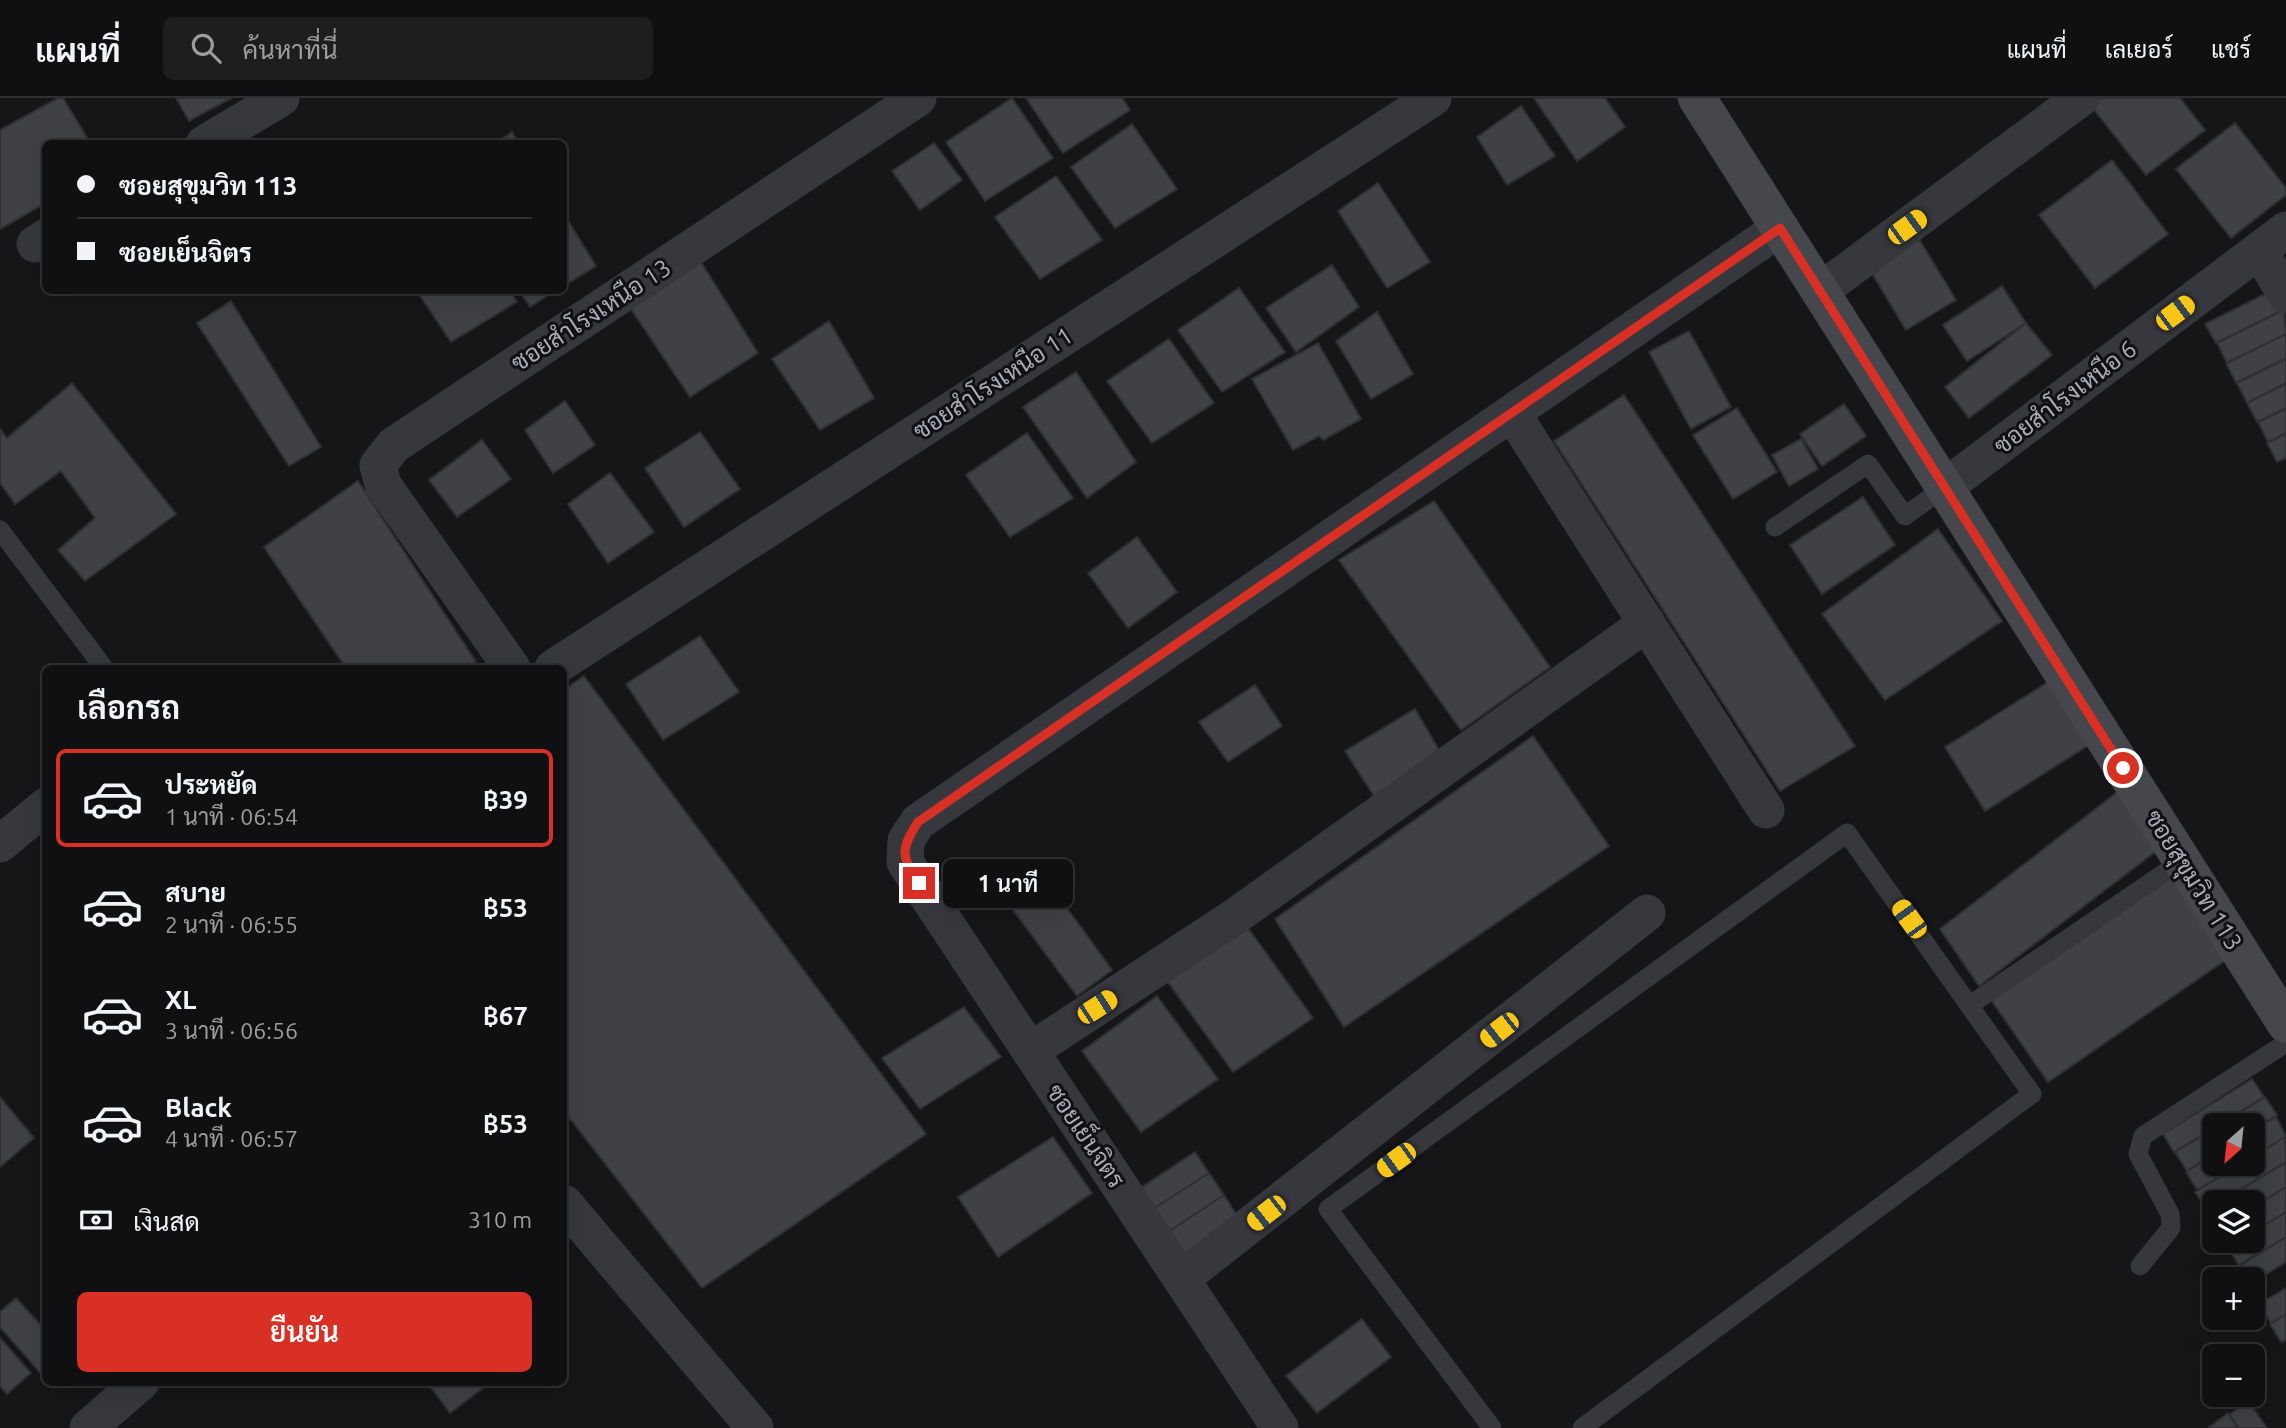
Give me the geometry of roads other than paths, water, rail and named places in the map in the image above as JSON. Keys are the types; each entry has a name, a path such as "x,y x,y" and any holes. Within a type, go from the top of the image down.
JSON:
{"main road":[{"name":"ซอยสุขุมวิท 113","path":"1697,98 2286,1024"}],"street":[{"path":"211,140 281,98"},
{"name":"ซอยสำโรงเหนือ 13","path":"510,665 383,485 379,465 394,445 919,98"},
{"name":"ซอยสำโรงเหนือ 11","path":"558,665 1433,98"},
{"path":"1820,291 2081,98"},
{"path":"1766,810 1512,413 1780,228"},
{"path":"2273,240 2286,295"},
{"name":"ซอยสำโรงเหนือ 6","path":"1945,488 2273,240"},
{"name":"ซอยเย็นจิตร","path":"1280,1428 905,862 906,840 918,822 1512,413"},
{"path":"1030,1051 1230,920 1647,623"},
{"path":"0,844 42,809"},
{"path":"1181,1279 1647,913"},
{"path":"567,1207 755,1428"},
{"path":"88,1428 136,1386"}],"lane":[{"path":"1775,527 1868,464 1905,516 1945,488"},
{"path":"0,530 102,665"},
{"path":"1492,1428 1328,1209 1847,833 2032,1094 1582,1428"},
{"path":"1970,1005 2182,861"},
{"path":"2140,1266 2171,1228 2171,1213 2138,1153 2143,1136 2286,1043"}]}
